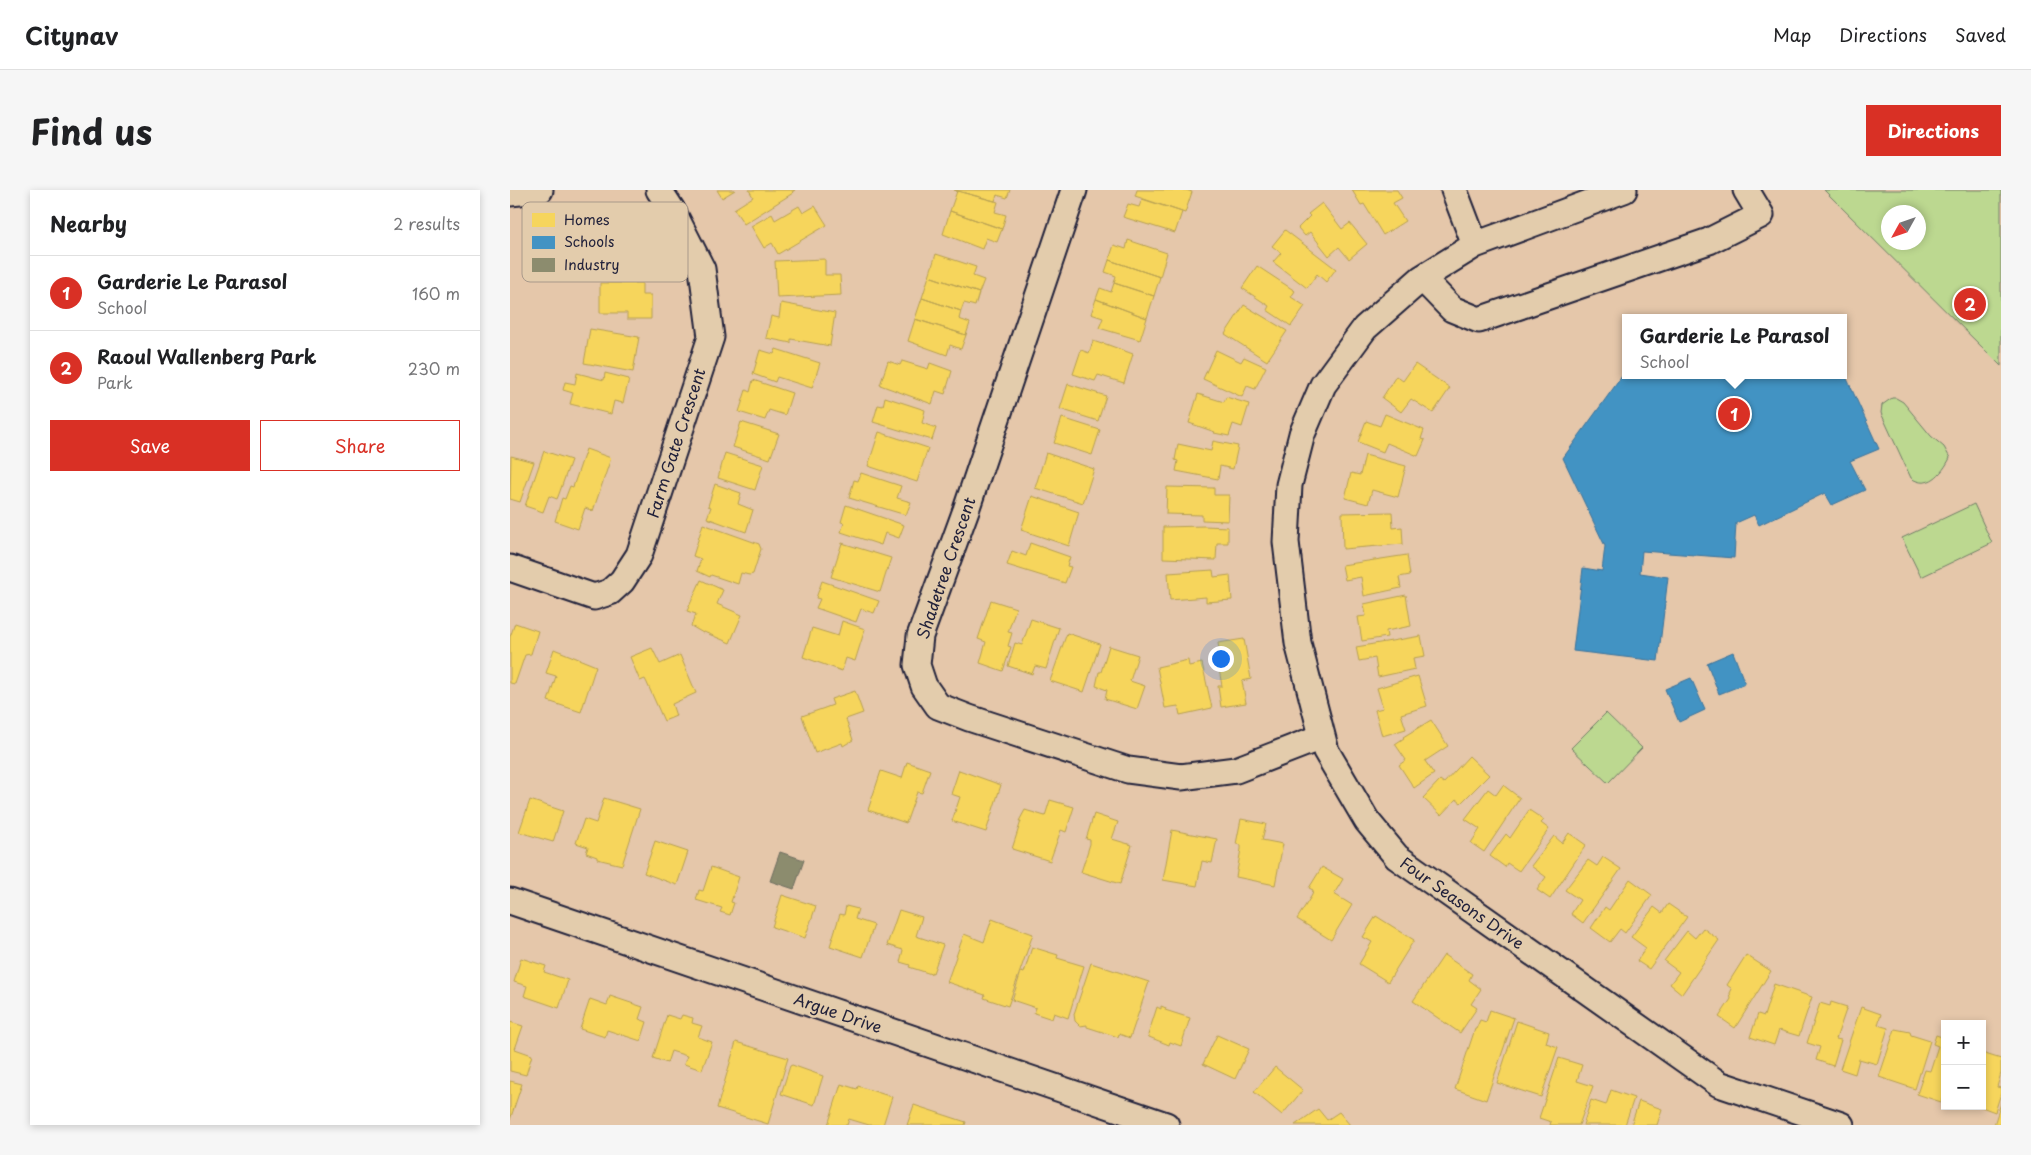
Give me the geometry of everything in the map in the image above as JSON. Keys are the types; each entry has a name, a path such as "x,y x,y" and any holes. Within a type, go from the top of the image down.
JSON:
{"street":[{"path":"510,193 540,190"},
{"name":"Farm Gate Crescent","path":"659,190 667,202"},
{"name":"Shadetree Crescent","path":"1074,190 966,510 920,636 917,666 924,686 938,706 969,718 1128,770 1181,777 1236,770 1321,737"},
{"path":"1454,190 1475,245"},
{"name":"Four Seasons Drive","path":"1624,190 1475,245 1422,278 1364,328 1323,385 1302,434 1289,485 1286,542 1298,643 1326,751 1367,821 1397,857 1718,1084 1841,1125"},
{"path":"1422,278 1452,309 1479,320 1710,241 1761,215 1746,190"},
{"name":"Farm Gate Crescent","path":"510,568 594,597 610,592 622,581 639,555 711,337 702,269 688,241"},
{"name":"Argue Drive","path":"510,902 1166,1125"}],"green space":[{"path":"1824,190 2001,190 2001,366 1884,250 1926,250 1926,205 1881,205 1881,247"},
{"path":"1892,398 1903,402 1931,436 1944,447 1950,458 1939,475 1929,481 1917,481 1911,478 1881,413 1882,405"},
{"path":"1974,504 1992,543 1921,577 1902,538"},
{"path":"1606,713 1642,748 1608,783 1571,748"}],"building: Homes":[{"path":"717,190 735,190 722,198"},
{"path":"749,190 795,190 744,224 734,209 753,197"},
{"path":"954,190 1010,190 1007,198 997,195 995,201"},
{"path":"1137,190 1186,190 1192,192 1185,213 1135,196"},
{"path":"1352,190 1397,190 1402,198 1393,203 1405,221 1383,235 1364,204 1361,205"},
{"path":"957,191 998,202 995,212 1006,215 1002,229 950,211"},
{"path":"1142,199 1182,212 1175,233 1123,217 1128,204 1139,207"},
{"path":"1322,203 1342,229 1350,223 1367,244 1349,259 1339,247 1329,256 1310,232 1305,236 1298,228 1310,216 1308,214"},
{"path":"799,206 803,213 815,206 827,225 778,254 772,243 764,248 751,226 772,214 775,220"},
{"path":"950,211 1002,229 997,242 986,238 982,249 943,234"},
{"path":"1285,230 1336,269 1326,282 1317,274 1307,288 1273,262 1281,253 1272,246"},
{"path":"1128,240 1167,253 1160,277 1109,260 1114,245 1126,249"},
{"path":"936,254 976,267 973,276 984,280 979,293 929,276"},
{"path":"825,259 825,275 840,275 841,295 777,298 775,261"},
{"path":"1109,260 1160,277 1154,296 1114,283 1116,276 1105,272"},
{"path":"1257,266 1295,291 1291,297 1305,306 1291,326 1267,310 1269,306 1242,288"},
{"path":"929,276 979,293 975,306 964,303 961,311 922,298"},
{"path":"600,283 642,283 642,295 651,295 651,319 627,319 627,313 600,313"},
{"path":"1114,283 1154,296 1147,318 1096,299 1100,288 1111,292"},
{"path":"922,298 961,311 959,319 970,323 966,335 915,319"},
{"path":"1096,299 1147,318 1140,340 1099,328 1103,318 1091,314"},
{"path":"781,303 835,313 830,346 791,339 791,343 766,338 771,316 779,318"},
{"path":"1244,305 1287,331 1267,361 1225,334"},
{"path":"915,319 966,335 961,349 950,345 947,355 908,341"},
{"path":"590,329 639,337 633,372 584,363"},
{"path":"1093,341 1133,354 1124,383 1098,375 1095,381 1073,374 1081,350 1089,353"},
{"path":"776,349 820,363 812,388 777,377 775,382 753,374 760,350 774,354"},
{"path":"1216,350 1241,362 1244,357 1266,367 1255,389 1247,386 1242,397 1203,379"},
{"path":"888,361 900,365 902,361 928,369 930,363 952,371 945,394 936,391 932,404 880,385"},
{"path":"1415,364 1450,388 1433,413 1411,399 1401,412 1382,398 1396,376 1403,381"},
{"path":"577,373 604,380 605,373 629,379 623,403 614,401 611,414 570,404 573,393 563,390 565,382 575,384"},
{"path":"753,380 792,393 785,415 769,410 765,420 739,412 746,390 750,392"},
{"path":"1068,384 1106,396 1098,421 1060,409"},
{"path":"1198,394 1224,402 1226,397 1249,404 1242,427 1233,424 1229,436 1214,433 1189,423"},
{"path":"885,397 925,410 922,423 936,428 932,440 873,422 878,405 883,406"},
{"path":"1385,414 1424,430 1421,439 1425,440 1418,456 1387,443 1383,452 1358,442 1366,421 1380,426"},
{"path":"1062,418 1100,430 1092,455 1054,443"},
{"path":"741,422 779,434 770,459 733,447"},
{"path":"879,432 928,448 917,482 868,466"},
{"path":"1213,441 1238,446 1233,469 1220,466 1218,479 1176,471 1178,461 1175,460 1178,444 1211,451"},
{"path":"586,449 611,458 593,511 585,508 578,529 555,521 562,498 565,499 570,486 573,487"},
{"path":"544,451 571,460 557,499 549,496 543,512 525,506"},
{"path":"725,453 763,465 755,490 718,478"},
{"path":"1046,453 1094,469 1083,503 1035,488"},
{"path":"1365,455 1406,466 1398,497 1372,490 1368,504 1345,498 1351,473 1360,475"},
{"path":"511,456 534,462 520,502 510,499"},
{"path":"861,473 901,486 897,498 911,502 906,515 849,498 854,480 858,481"},
{"path":"715,484 741,493 738,504 753,510 746,532 707,518 711,507 708,506"},
{"path":"1167,487 1214,488 1214,495 1229,495 1228,521 1202,520 1202,515 1166,514"},
{"path":"1032,496 1079,512 1069,546 1021,530"},
{"path":"846,505 904,525 899,538 885,533 881,545 841,532 844,523 841,522"},
{"path":"1392,512 1393,528 1402,527 1403,544 1343,549 1342,513"},
{"path":"703,524 759,544 761,549 753,574 741,573 738,584 711,575 710,577 697,571 701,559 693,556"},
{"path":"1163,527 1228,527 1228,543 1217,543 1216,560 1163,558"},
{"path":"842,543 891,558 880,592 831,577"},
{"path":"1030,543 1070,557 1067,566 1071,567 1065,583 1007,565 1012,551 1026,556"},
{"path":"1407,555 1410,575 1399,577 1401,588 1364,596 1361,577 1345,580 1342,565"},
{"path":"1213,570 1214,577 1230,575 1232,600 1206,602 1206,597 1170,600 1168,573"},
{"path":"701,580 723,590 717,604 742,615 730,643 703,633 691,626 696,614 687,611"},
{"path":"822,581 879,601 874,613 861,609 856,622 816,608 820,599 816,598"},
{"path":"1406,595 1411,626 1386,631 1387,637 1362,641 1358,617 1366,616 1364,604"},
{"path":"991,600 1016,608 1008,632 1012,633 1008,646 1011,647 1003,671 980,663 986,642 978,639"},
{"path":"1031,619 1059,628 1046,669 1035,666 1032,674 1008,666 1015,643 1022,645"},
{"path":"842,621 865,629 855,661 846,658 842,671 803,657 812,628 838,636"},
{"path":"515,623 538,631 531,654 525,655 515,684 510,683 510,637"},
{"path":"1067,633 1100,644 1084,692 1050,681"},
{"path":"1421,636 1425,656 1413,658 1415,669 1378,677 1375,658 1359,661 1356,647"},
{"path":"1244,639 1251,679 1242,681 1246,703 1221,707 1218,686 1222,686 1219,669 1222,668 1218,643"},
{"path":"1109,646 1138,655 1130,681 1145,686 1137,709 1105,699 1107,690 1096,686"},
{"path":"652,648 660,664 680,655 696,693 672,704 676,716 664,721 645,679 640,681 630,657"},
{"path":"554,649 596,666 581,712 548,701 556,676 546,673"},
{"path":"1188,660 1189,666 1202,663 1212,708 1180,715 1178,706 1165,708 1157,667"},
{"path":"1418,676 1427,706 1401,714 1406,729 1382,736 1375,710 1383,708 1377,688"},
{"path":"855,691 863,713 846,719 853,740 843,746 842,743 815,753 802,716 833,705 831,699"},
{"path":"1431,720 1448,746 1425,761 1434,774 1414,788 1399,765 1406,760 1395,744"},
{"path":"1469,756 1489,775 1461,803 1456,799 1441,815 1423,798 1440,780 1444,783"},
{"path":"907,762 930,770 922,793 917,792 906,823 868,810 881,771 902,778"},
{"path":"959,770 1001,785 986,832 952,821 960,797 951,794"},
{"path":"1503,785 1520,798 1484,852 1471,843 1480,829 1465,819 1488,789 1496,795"},
{"path":"604,798 640,809 622,865 597,859 597,857 586,853 588,847 576,843 584,819 596,823"},
{"path":"530,800 563,811 553,842 519,832"},
{"path":"1050,800 1074,807 1066,832 1061,830 1050,861 1012,849 1021,821 1019,821 1025,810 1045,816"},
{"path":"1529,810 1544,820 1541,823 1549,829 1519,871 1507,863 1505,867 1490,856 1506,834 1510,838"},
{"path":"1094,814 1118,822 1112,839 1132,845 1120,884 1081,872 1090,844 1090,840 1086,839"},
{"path":"1241,819 1266,824 1262,840 1283,844 1275,885 1236,877 1241,845 1236,844"},
{"path":"1172,830 1217,839 1212,863 1202,861 1197,886 1163,880"},
{"path":"1569,833 1586,845 1550,899 1537,890 1546,877 1531,866 1554,836 1562,843"},
{"path":"655,841 688,852 677,885 644,873"},
{"path":"1603,857 1621,869 1583,923 1571,914 1580,900 1565,890 1588,860 1597,866"},
{"path":"711,867 739,877 731,902 734,903 730,915 720,912 722,908 696,900 699,890 703,891"},
{"path":"1322,867 1343,879 1334,894 1352,905 1331,940 1297,919 1312,895 1313,890 1309,888"},
{"path":"1630,879 1652,895 1625,933 1620,929 1610,942 1591,928 1605,907 1609,910"},
{"path":"782,895 816,906 805,938 772,927"},
{"path":"1668,904 1687,917 1649,969 1637,961 1646,948 1631,937 1654,907 1662,913"},
{"path":"846,906 858,909 855,919 874,925 863,957 830,946 840,914 844,915"},
{"path":"899,910 922,917 916,936 943,945 933,973 909,967 910,965 900,962 903,950 887,945"},
{"path":"1376,916 1414,940 1388,982 1359,964 1372,942 1363,937"},
{"path":"992,919 1033,934 1008,1006 984,998 985,995 947,982 964,934 984,942"},
{"path":"1703,928 1719,940 1682,994 1670,984 1679,972 1664,961 1687,931 1695,938"},
{"path":"1032,947 1058,955 1057,958 1084,966 1068,1018 1054,1013 1052,1019 1034,1013 1036,1008 1012,1000 1021,972 1024,973"},
{"path":"1444,955 1472,974 1469,980 1481,989 1471,1004 1477,1008 1460,1033 1413,1001"},
{"path":"1746,955 1771,971 1735,1028 1719,1017 1731,999 1730,993 1732,989 1727,985"},
{"path":"521,958 546,966 544,972 568,980 559,1008 524,996 527,986 514,982"},
{"path":"1091,963 1149,982 1130,1038 1119,1034 1118,1037 1087,1027 1087,1025 1080,1026 1075,1021 1074,1014"},
{"path":"1774,984 1812,997 1799,1036 1779,1030 1774,1045 1750,1037 1758,1014 1764,1016"},
{"path":"610,996 643,1007 639,1019 647,1022 641,1041 607,1030 605,1037 580,1029 590,999 607,1005"},
{"path":"1831,1002 1847,1007 1836,1039 1841,1040 1833,1066 1816,1060 1820,1047 1807,1043 1820,1003 1830,1006"},
{"path":"1161,1006 1166,1008 1165,1010 1190,1018 1181,1046 1170,1042 1169,1045 1148,1035 1157,1007 1161,1009"},
{"path":"1861,1007 1881,1014 1878,1025 1888,1028 1877,1064 1859,1059 1855,1074 1840,1069"},
{"path":"1490,1010 1514,1018 1486,1100 1455,1089 1475,1029 1480,1020 1486,1022"},
{"path":"667,1015 680,1019 682,1015 693,1018 692,1023 702,1026 698,1037 712,1042 702,1070 684,1064 687,1056 671,1051 667,1063 653,1058"},
{"path":"1517,1021 1549,1032 1546,1043 1558,1047 1541,1097 1497,1083"},
{"path":"510,1022 523,1026 515,1049 532,1055 526,1075 510,1071"},
{"path":"1895,1029 1910,1032 1911,1035 1930,1041 1915,1089 1879,1077"},
{"path":"1217,1035 1249,1049 1235,1079 1203,1064"},
{"path":"1936,1035 1941,1037 1941,1102 1917,1094 1925,1070 1930,1071 1938,1046 1933,1044"},
{"path":"736,1042 788,1058 768,1124 717,1108"},
{"path":"1986,1054 2001,1059 2001,1073 1997,1087 2001,1088 2001,1093 1995,1112 1986,1109"},
{"path":"1559,1058 1582,1065 1577,1081 1593,1086 1579,1125 1550,1125 1551,1122 1539,1118"},
{"path":"792,1065 823,1076 814,1105 781,1094 790,1066"},
{"path":"1275,1067 1303,1090 1282,1115 1254,1092"},
{"path":"510,1081 522,1084 510,1120"},
{"path":"841,1084 857,1089 858,1086 892,1097 883,1125 869,1125 849,1119 847,1125 828,1125"},
{"path":"1611,1090 1634,1098 1625,1125 1583,1125 1591,1100 1606,1105"},
{"path":"1639,1101 1662,1109 1657,1125 1631,1125"},
{"path":"2001,1103 2001,1125 1994,1125"},
{"path":"914,1105 966,1122 965,1125 907,1125"},
{"path":"1318,1109 1327,1120 1339,1112 1350,1125 1295,1125"}],"building: Schools":[{"path":"1622,376 1622,379 1847,379 1879,449 1850,461 1865,490 1832,505 1825,493 1759,525 1754,515 1736,523 1734,558 1642,551 1640,573 1668,577 1658,661 1573,651 1583,568 1602,571 1605,546 1563,458"},
{"path":"1733,652 1745,684 1719,694 1707,663"},
{"path":"1691,678 1705,710 1679,722 1665,689"}],"building: Industry":[{"path":"780,852 804,860 794,889 770,881"}],"place":[{"name":"Raoul Wallenberg Park","path":"1970,304"},
{"name":"Garderie Le Parasol","path":"1734,414"}]}
